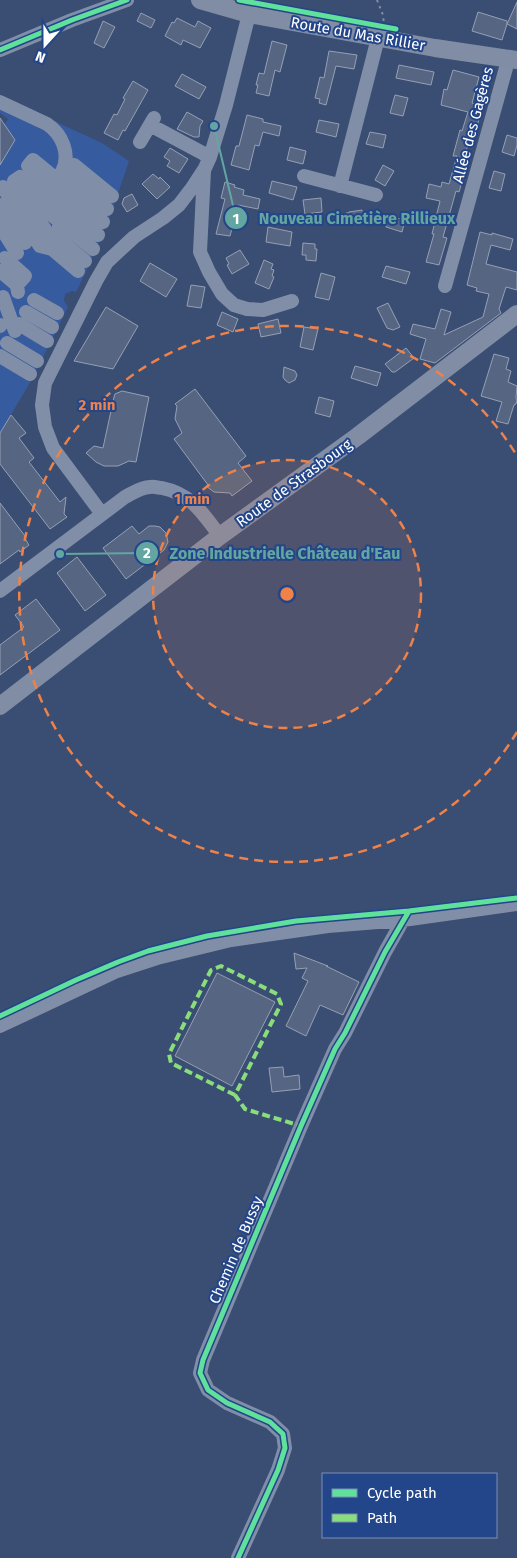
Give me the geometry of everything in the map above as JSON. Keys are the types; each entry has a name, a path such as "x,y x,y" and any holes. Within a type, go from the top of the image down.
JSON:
{"main road":[{"name":"Route du Mas Rillier","path":"200,0 249,14 385,32 512,59"},
{"name":"Route de Strasbourg","path":"0,706 220,536 358,436 517,314"}],"street":[{"path":"0,50 72,20 127,0"},
{"path":"102,514 53,448 45,427 42,405 45,383 107,262 134,237 179,205 207,163 226,105 249,14"},
{"path":"340,186 385,32"},
{"name":"Allée des Gagères","path":"446,286 506,68 512,59"},
{"path":"0,102 52,128 61,138 65,158 35,198 8,254 18,289"},
{"path":"140,142 152,121 207,163"},
{"path":"207,163 200,252 222,294 234,305 247,309 263,310 292,301"},
{"path":"304,176 376,195"},
{"path":"0,205 35,198 105,216 2,188"},
{"path":"35,198 60,221 60,239 86,260 40,246 35,198"},
{"path":"3,297 24,315 52,327 24,315"},
{"path":"0,365 32,371 4,350"},
{"path":"0,592 102,514 139,489 151,486 183,495 199,508 220,536"},
{"path":"0,1026 117,971 157,958 231,940 328,926 403,920 517,904"},
{"name":"Chemin de Bussy","path":"238,1558 278,1470 285,1448 283,1434 270,1422 226,1403 208,1390 200,1373 203,1360 335,1049 403,920"}],"path":[{"path":"376,0 383,15 385,32"}],"shaded area":[{"path":"0,96 102,143 129,161 105,227 84,276 76,292 72,291 65,294 64,301 68,307 31,381 0,433 0,132 8,119 0,113"}],"building":[{"path":"517,2 517,29 507,24"},
{"path":"478,12 507,21 502,40 472,31"},
{"path":"141,13 155,20 151,28 137,21"},
{"path":"177,18 195,27 198,21 211,28 200,48 183,40 181,45 165,36 172,22 174,23"},
{"path":"103,21 115,27 104,48 94,43"},
{"path":"272,41 287,45 280,72 275,70 269,96 256,93 258,85 256,85 259,73 264,74"},
{"path":"329,51 357,55 354,69 336,66 326,105 319,103 320,99 315,98 320,77 324,78"},
{"path":"399,65 434,72 431,85 396,78"},
{"path":"453,70 479,77 472,103 482,106 477,127 473,126 462,167 466,168 459,192 456,191 443,237 447,238 439,265 426,262 434,234 432,234 440,201 426,198 429,184 441,187 442,182 449,184 457,156 453,156 460,130 462,131 468,112 441,105 444,89 447,90"},
{"path":"182,74 206,87 199,99 175,86"},
{"path":"133,81 148,90 118,140 104,133 114,114 117,115 125,99 123,98"},
{"path":"395,95 408,98 403,116 390,113"},
{"path":"187,112 203,121 200,126 199,137 194,137 177,129"},
{"path":"247,115 263,119 263,122 281,126 279,136 263,132 259,146 255,145 249,170 231,165 236,146 239,146"},
{"path":"0,118 15,140 0,165"},
{"path":"319,120 339,124 336,137 316,132"},
{"path":"370,132 386,135 383,148 366,144"},
{"path":"507,135 517,138 514,156 502,152"},
{"path":"290,147 306,151 303,164 287,160"},
{"path":"170,148 188,159 179,173 167,166 170,161 164,157"},
{"path":"383,165 394,171 385,186 375,180"},
{"path":"494,171 505,174 501,191 489,188"},
{"path":"153,174 159,179 160,177 170,187 157,199 142,184"},
{"path":"272,181 297,187 293,200 269,193"},
{"path":"225,182 244,190 243,195 260,199 258,209 238,205 230,236 216,234 225,199 221,198"},
{"path":"132,194 138,205 127,212 122,204 124,198"},
{"path":"321,198 322,212 305,214 303,200"},
{"path":"362,210 364,223 347,225 346,213"},
{"path":"388,216 405,220 402,232 386,227"},
{"path":"268,227 292,232 290,246 266,242"},
{"path":"480,232 492,235 492,233 513,239 510,250 491,245 486,264 517,272 517,290 506,287 499,309 501,313 435,363 420,359 426,339 410,334 413,324 435,329 441,309 451,312 444,335 483,317 489,294 476,291 477,288 467,285"},
{"path":"303,243 315,244 315,249 317,249 316,261 306,260 306,255 302,255"},
{"path":"240,250 249,264 232,274 227,265 229,264 226,258"},
{"path":"264,260 273,264 271,269 274,270 272,276 274,277 269,289 255,283"},
{"path":"150,263 177,279 166,297 140,281"},
{"path":"386,266 410,272 406,284 382,277"},
{"path":"321,273 335,277 329,300 315,297"},
{"path":"191,285 205,287 201,308 187,306"},
{"path":"388,303 400,327 393,330 387,328 377,308"},
{"path":"106,307 138,326 113,369 74,361"},
{"path":"222,312 238,319 233,332 217,325"},
{"path":"278,319 281,333 261,337 258,324"},
{"path":"304,327 318,329 313,350 300,347"},
{"path":"406,348 414,358 395,372 392,372 385,364"},
{"path":"494,354 509,358 506,369 511,371 508,382 517,386 517,400 508,424 496,421 502,402 481,396"},
{"path":"355,366 381,373 377,386 351,378"},
{"path":"284,367 295,371 297,375 295,380 289,383 285,380 283,377"},
{"path":"195,389 246,456 238,463 252,481 232,496 230,493 214,492 206,486 208,485 174,439 182,433 175,419 177,406 175,404"},
{"path":"122,391 149,397 136,462 129,461 118,466 104,466 86,453 94,446 103,448 115,394"},
{"path":"319,397 334,401 330,417 315,413"},
{"path":"11,415 26,433 19,438 34,458 29,462 60,502 66,497 64,514 67,517 50,529 0,464 0,433"},
{"path":"0,503 25,536 29,545 0,564"},
{"path":"132,526 139,534 149,526 160,527 166,533 168,542 164,550 126,579 103,548"},
{"path":"77,557 106,595 85,611 57,573"},
{"path":"36,599 60,630 0,675 0,645 24,627 15,615"},
{"path":"294,953 328,966 326,966 359,982 343,1015 320,1005 306,1036 286,1026 308,981 302,978 307,968 296,969"},
{"path":"217,973 275,1002 232,1086 175,1056"},
{"path":"283,1067 284,1077 299,1075 300,1089 272,1092 269,1068"}],"marked path":[{"path":"235,1095 171,1063 169,1054 211,970 221,966 277,994 281,1004 235,1095 245,1109 301,1126"}],"cycle path":[{"path":"0,50 72,20 127,0"},
{"path":"239,0 396,29"},
{"path":"409,911 517,898"},
{"path":"0,1016 76,980 148,951 207,936 296,921 409,911 385,952 345,1033 335,1049 203,1360 200,1373 208,1390 227,1403 270,1422 283,1434 285,1448 278,1470 238,1558"}],"place":[{"name":"Nouveau Cimetière Rillieux","path":"214,126"},
{"name":"Zone Industrielle Château d'Eau","path":"60,554"}]}
